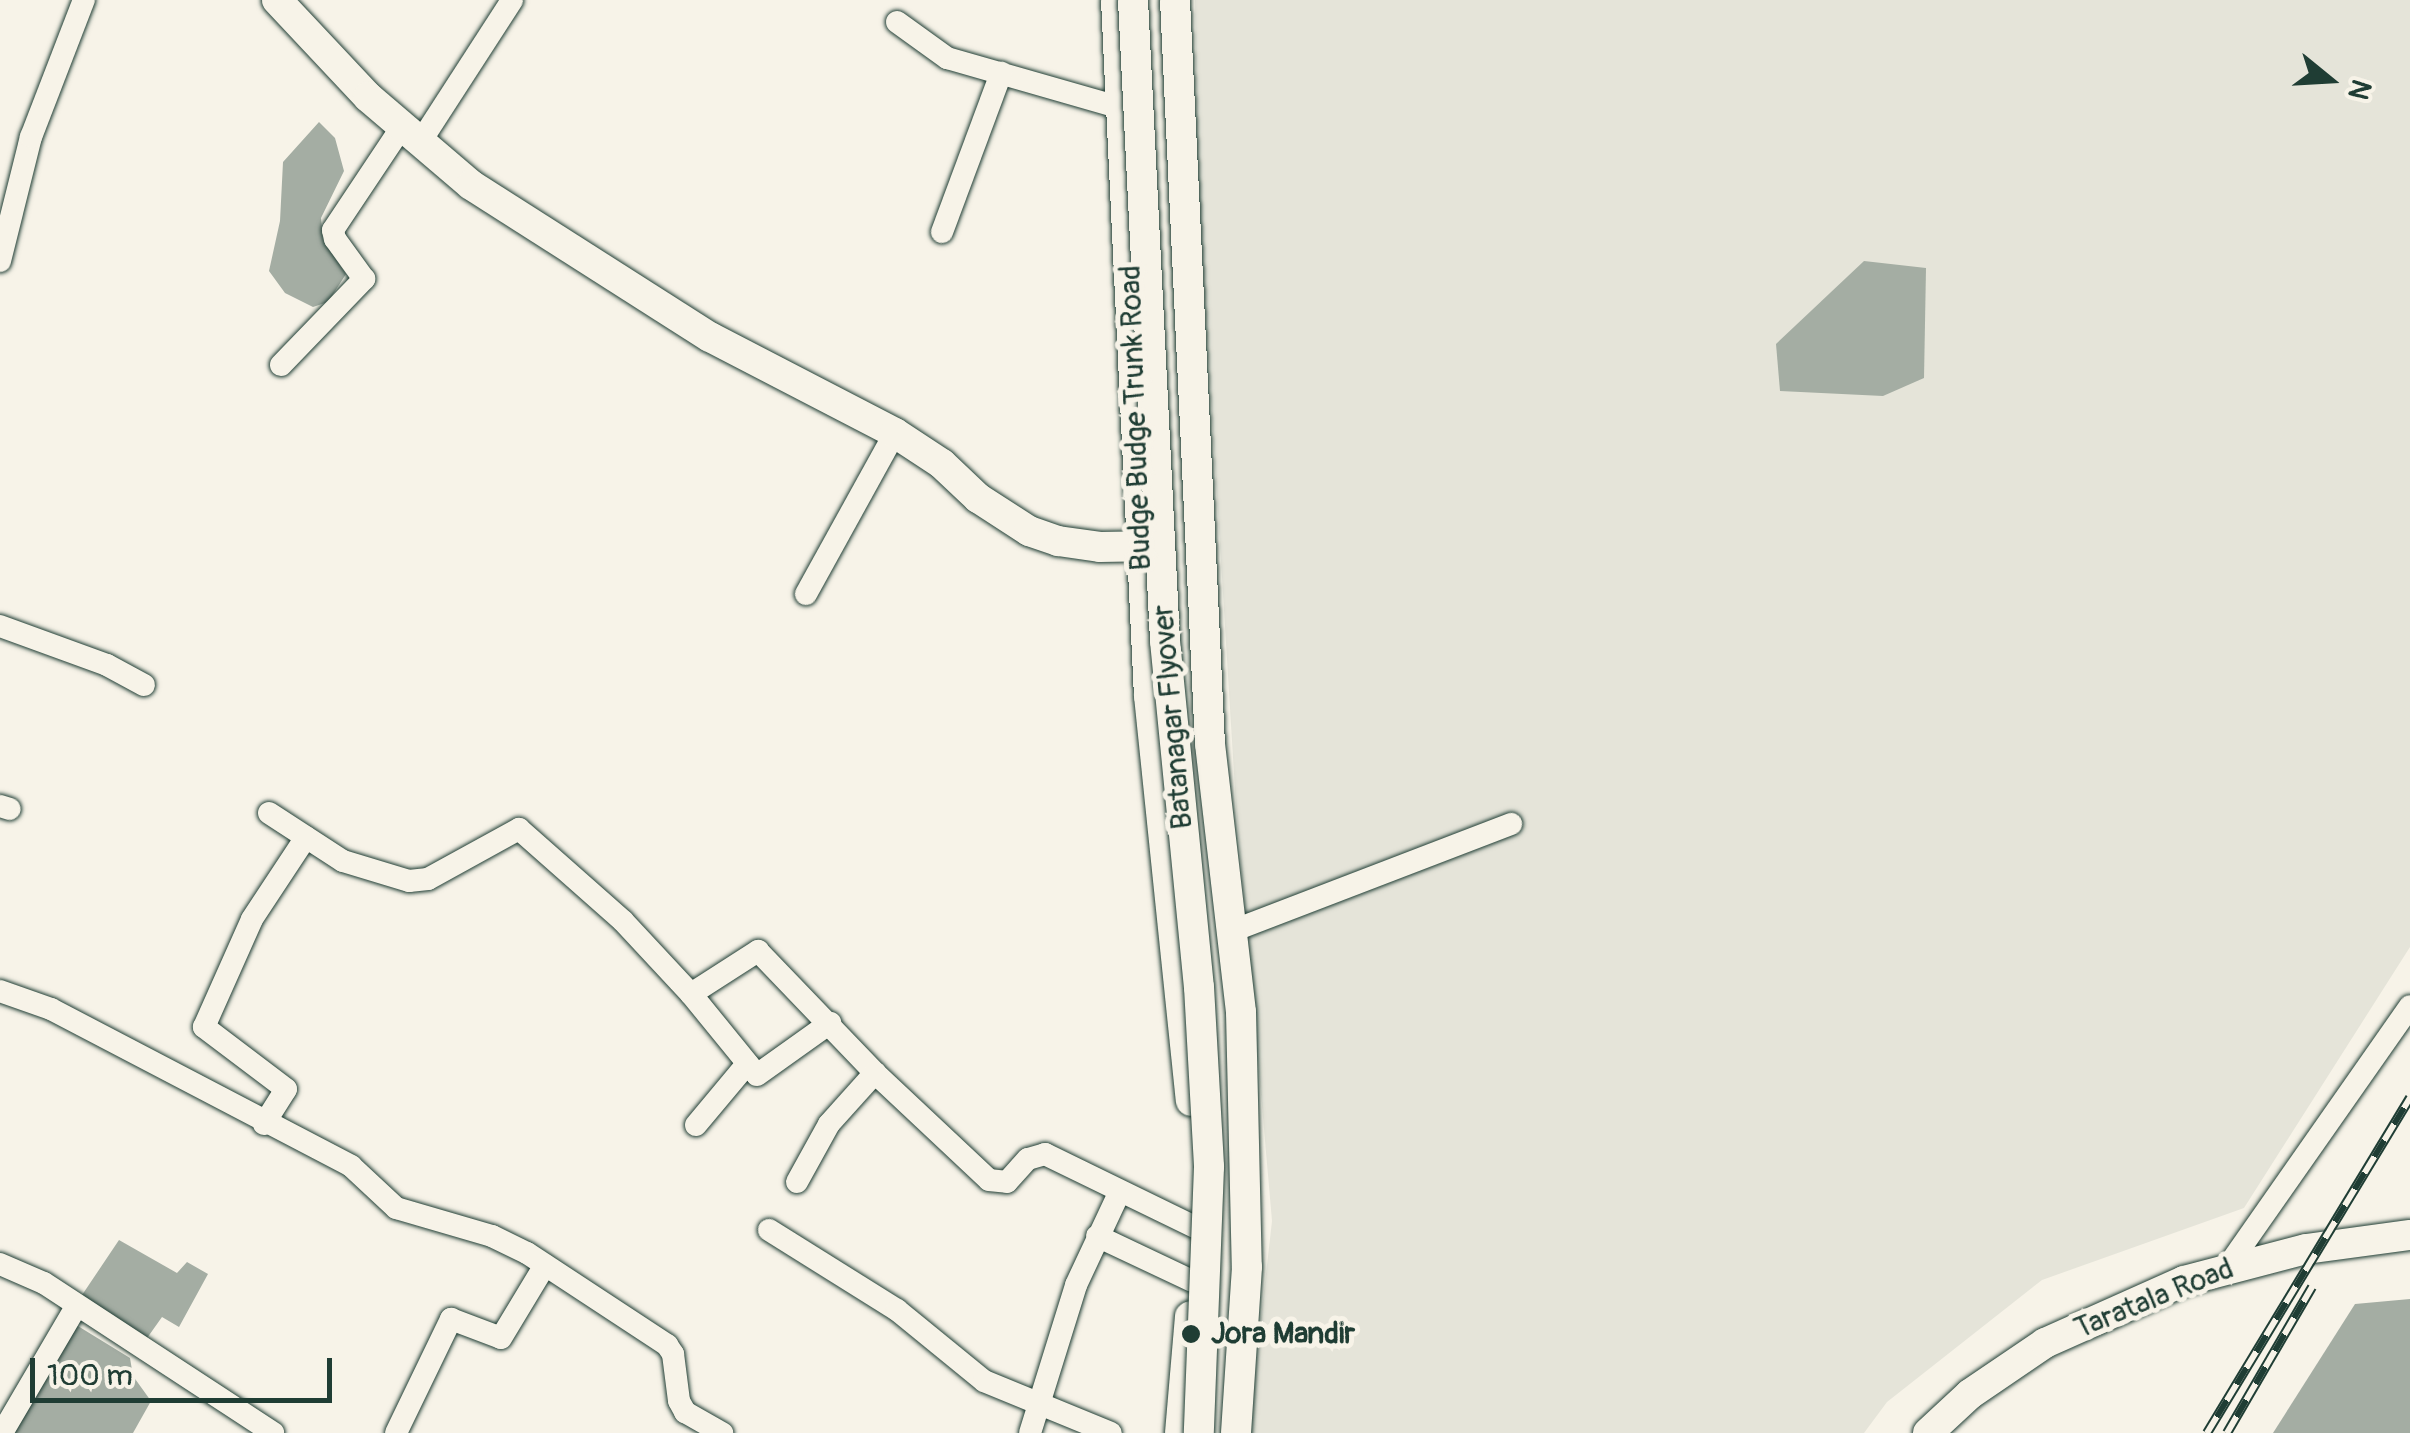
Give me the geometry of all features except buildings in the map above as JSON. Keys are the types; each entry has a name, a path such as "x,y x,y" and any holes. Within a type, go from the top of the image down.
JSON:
{"street":[{"path":"0,261 30,137 84,0"},
{"path":"277,0 410,136 471,185 710,336 895,433 1029,531 1058,541 1140,547 1200,544"},
{"path":"281,365 364,278 334,240 333,230 410,136 512,0"},
{"name":"Budge Budge Trunk Road","path":"1116,0 1149,696 1190,1076 1195,1227 1180,1433"},
{"name":"Batanagar Flyover","path":"1133,0 1165,641 1199,987 1209,1167 1199,1433"},
{"name":"Budge Budge Trunk Road","path":"1176,0 1210,744 1241,1012 1247,1156 1245,1330 1236,1433"},
{"path":"897,22 947,58 1121,108"},
{"path":"942,232 1001,73"},
{"path":"806,594 895,433"},
{"path":"0,626 107,664 144,685"},
{"path":"269,813 343,861 409,881 428,879 518,828 609,907 691,994 757,1075 830,1023"},
{"path":"1232,931 1510,824"},
{"path":"264,1124 286,1088 204,1027 252,919 306,837"},
{"path":"691,994 758,951 875,1073 995,1184 1007,1182 1028,1159 1045,1154 1195,1227"},
{"path":"0,991 50,1009 351,1166 388,1204 492,1236 545,1265 667,1345 674,1354 682,1423 722,1433"},
{"path":"2228,1266 2410,1006"},
{"path":"696,1126 747,1064"},
{"path":"797,1182 830,1124 875,1073"},
{"path":"1030,1433 1076,1285 1119,1193"},
{"path":"769,1230 897,1310 984,1381 1111,1433"},
{"name":"Taratala Road","path":"1928,1433 1970,1394 2046,1343 2228,1266 2344,1242 2410,1235"},
{"path":"1097,1236 1192,1281"},
{"path":"0,1264 44,1282 273,1433"},
{"path":"396,1433 451,1319 501,1338 545,1265"},
{"path":"2,1433 77,1305"}],"shaded area":[{"path":"1195,0 2410,0 2410,947 2244,1208 2042,1280 1887,1402 1864,1433 1248,1433 1272,1221 1236,806 1198,185"},
{"path":"319,122 335,138 344,171 321,218 323,240 346,274 328,302 313,307 285,293 269,271 280,221 283,162"},
{"path":"1864,261 1926,268 1924,378 1883,396 1780,391 1776,344"},
{"path":"119,1240 177,1273 187,1262 208,1274 179,1327 162,1317 140,1348 76,1304"},
{"path":"2410,1299 2410,1433 2273,1433 2355,1304"},
{"path":"73,1323 130,1358 133,1376 151,1401 133,1433 10,1433"}],"railway":[{"path":"2207,1433 2410,1098"},
{"path":"2227,1433 2312,1287"}],"place":[{"name":"Jora Mandir","path":"1191,1334"}]}
